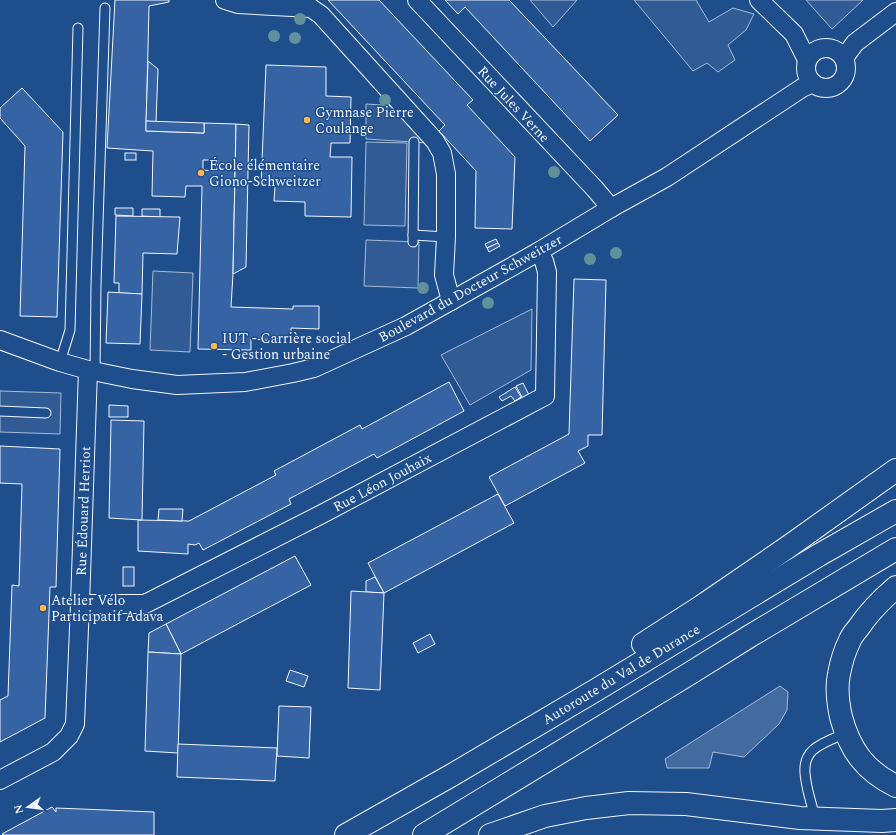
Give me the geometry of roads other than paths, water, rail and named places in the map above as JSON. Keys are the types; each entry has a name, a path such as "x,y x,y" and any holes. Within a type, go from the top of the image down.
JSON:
{"highway":[{"path":"452,775 613,664 702,606 788,547 896,470"},
{"name":"Autoroute du Val de Durance","path":"346,835 452,775 596,690 812,559 896,511"},
{"path":"424,835 896,548"},
{"path":"896,587 875,606 851,638 839,674 837,690 839,708 849,742 868,766 885,780 896,786"},
{"path":"490,835 545,816 586,808 629,803 686,804 815,819 896,820"}],"street":[{"path":"225,0 238,4 311,8 321,15 435,141 442,153 446,174 446,237 444,275 451,302"},
{"name":"Rue Jules Verne","path":"417,0 589,183 610,208"},
{"path":"759,0 794,34 807,60"},
{"path":"794,34 833,52 846,66 845,74 841,81 835,86 828,88 820,87 813,83 808,76 806,68 807,60 811,54 816,50 833,52 855,43 896,12"},
{"name":"Boulevard du Docteur Schweitzer","path":"0,340 60,362 92,371 132,379 177,385 245,382 314,368 406,326 451,302 538,252 610,208 667,177 797,91 813,83"},
{"name":"Rue Léon Jouhaix","path":"80,604 145,604 322,514 545,396 547,272 544,261 538,252"},
{"name":"Rue Édouard Herriot","path":"0,780 53,752 69,736 75,724 92,371"}],"lane":[{"path":"92,371 105,8"},
{"path":"60,362 70,330 78,28"},
{"path":"414,142 413,238 446,237"},
{"path":"0,411 46,413"},
{"path":"815,819 805,775 805,763 813,750 846,732"}],"place":[{"name":"Gymnase Pierre Coulange","path":"307,120"},
{"name":"École élémentaire Giono-Schweitzer","path":"201,173"},
{"name":"IUT - Carrière social - Gestion urbaine","path":"214,346"},
{"name":"Atelier Vélo Participatif Adava","path":"43,608"}]}
